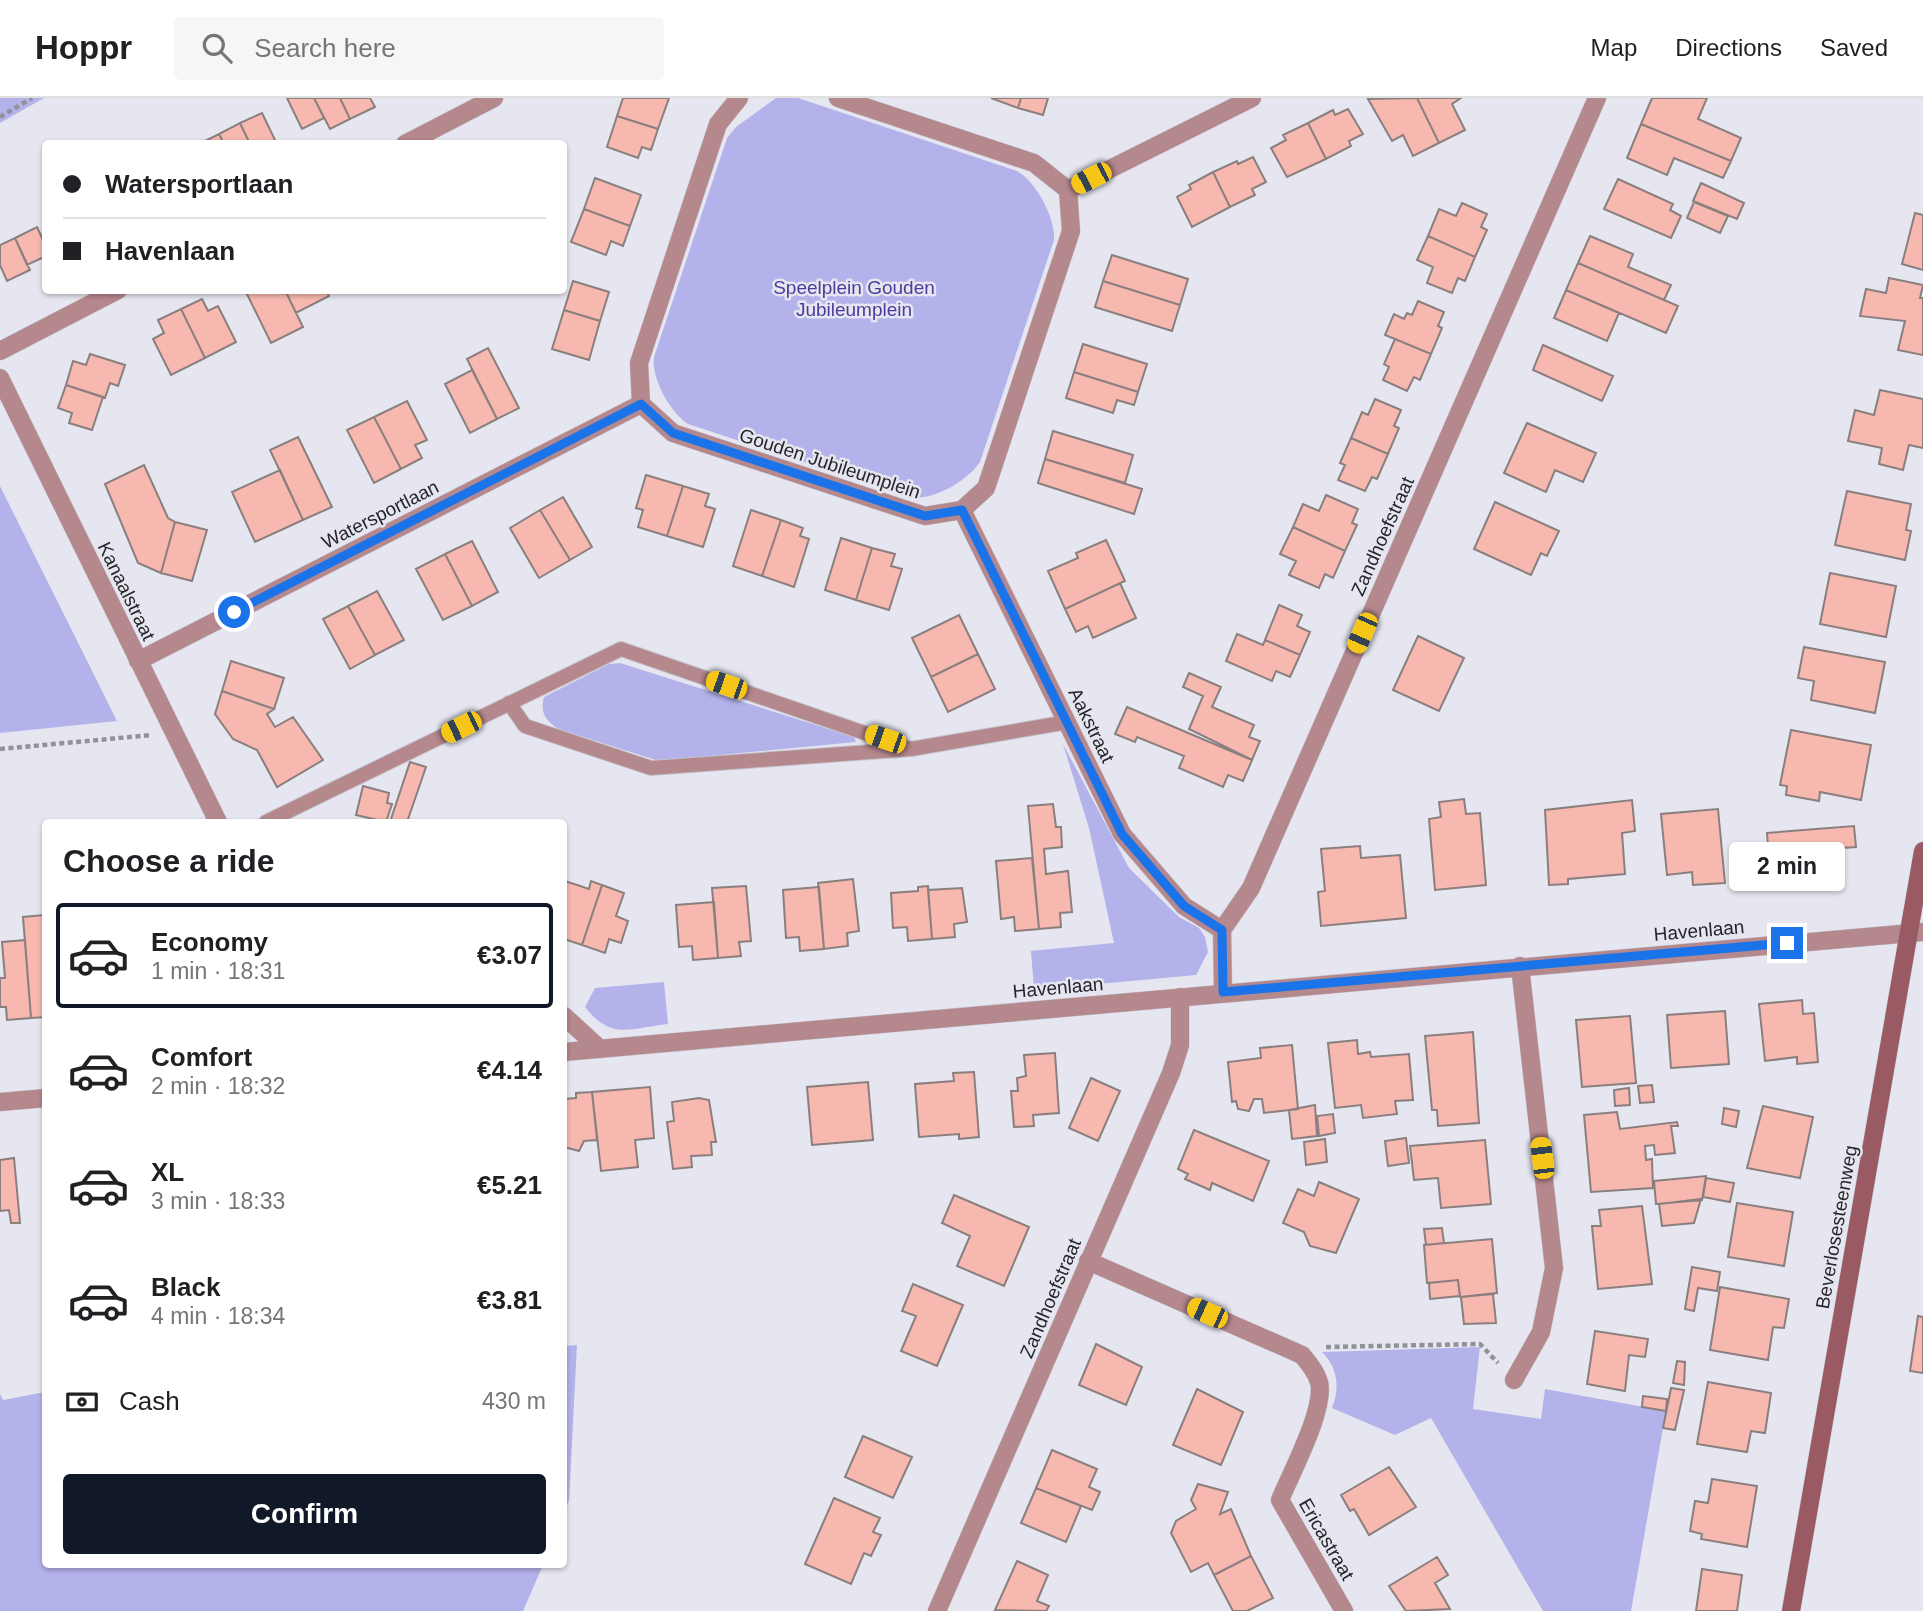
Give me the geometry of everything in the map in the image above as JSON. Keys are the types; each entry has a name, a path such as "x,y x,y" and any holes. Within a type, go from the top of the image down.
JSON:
{"street":[{"path":"413,140 494,98"},
{"path":"641,404 639,363 718,124 739,98"},
{"path":"838,98 1034,163 1068,190 1071,231 1040,329 986,488 962,510"},
{"path":"1068,190 1251,98"},
{"name":"Zandhoefstraat","path":"1222,930 1251,888 1597,98"},
{"path":"0,351 110,294"},
{"name":"Kanaalstraat","path":"0,378 216,819"},
{"name":"Gouden Jubileumplein","path":"641,404 673,433 925,516 962,510"},
{"name":"Watersportlaan","path":"138,661 641,404"},
{"name":"Aakstraat","path":"962,510 1122,834 1184,906 1222,930"},
{"name":"Beverlosesteenweg","path":"1791,1611 1916,933 1923,851"},
{"path":"1222,930 1223,992"},
{"name":"Havenlaan","path":"567,1052 1916,933"},
{"path":"1514,1380 1541,1332 1554,1268 1520,966"},
{"name":"Zandhoefstraat","path":"937,1611 1180,1045 1180,997"},
{"path":"567,1019 600,1049"},
{"path":"0,1102 42,1098"},
{"path":"1088,1261 1302,1355"},
{"name":"Ericastraat","path":"1302,1355 1320,1383 1320,1401 1280,1500 1343,1611"}],"lane":[{"path":"272,819 621,649 911,748"},
{"path":"509,703 526,726 651,768 911,748 1068,722"}],"path":[{"path":"0,117 32,98"},
{"path":"0,749 173,733"},
{"path":"1302,1355 1329,1346 1480,1344 1514,1380"}],"green space":[{"path":"0,98 44,98 0,123"},
{"name":"Speelplein Gouden Jubileumplein","path":"776,98 798,98 1017,171 1038,192 1048,212 1054,240 980,462 950,488 930,496 911,497 688,424 681,419 663,394 656,375 654,357 727,138 736,127"},
{"path":"0,486 117,721 0,733"},
{"path":"620,663 854,737 856,742 659,761 558,729 547,719 543,712 544,697 609,664"},
{"path":"1063,744 1129,868 1179,917 1199,928 1205,937 1208,952 1196,975 1034,990 1031,951 1114,943 1089,828"},
{"path":"664,982 668,1024 622,1030 604,1025 585,1007 595,988"},
{"path":"577,1345 567,1506 567,1346"},
{"path":"1480,1347 1473,1409 1541,1419 1545,1389 1666,1411 1631,1611 1543,1611 1431,1418 1395,1435 1332,1408 1336,1378 1322,1352"},
{"path":"42,1393 42,1568 542,1568 523,1611 0,1611 0,1394 3,1400"}],"building":[{"path":"287,98 314,98 324,118 302,129"},
{"path":"314,98 340,98 350,119 330,129"},
{"path":"340,98 370,98 375,107 350,119"},
{"path":"623,98 669,98 658,129 617,116"},
{"path":"991,98 1021,98 1018,108"},
{"path":"1021,98 1048,98 1043,115 1018,108"},
{"path":"1417,98 1461,98 1452,104 1465,130 1439,143"},
{"path":"1417,98 1439,143 1413,156 1403,135 1392,141 1368,99"},
{"path":"1652,98 1707,98 1698,119 1741,138 1731,161 1641,124"},
{"path":"1348,109 1363,134 1349,141 1351,146 1326,159 1308,123 1333,110 1335,115"},
{"path":"262,113 275,140 248,140 240,123"},
{"path":"617,116 658,129 651,150 642,147 638,158 607,147"},
{"path":"240,123 248,140 222,140 219,134"},
{"path":"1308,123 1326,159 1287,177 1271,148 1286,140 1283,135"},
{"path":"1641,124 1731,161 1723,178 1674,158 1667,175 1627,158"},
{"path":"219,134 222,140 207,140"},
{"path":"1253,157 1266,182 1252,189 1255,195 1230,207 1213,172"},
{"path":"1213,172 1230,207 1192,227 1177,197 1191,189 1189,185"},
{"path":"595,178 641,195 630,226 584,209"},
{"path":"1618,179 1673,204 1670,210 1681,216 1671,238 1604,209"},
{"path":"1701,183 1744,203 1737,219 1693,201"},
{"path":"1694,202 1728,216 1720,233 1687,218"},
{"path":"1462,203 1487,214 1481,227 1487,230 1475,257 1428,236 1439,209 1456,216"},
{"path":"584,209 630,226 623,246 611,241 606,255 571,242"},
{"path":"1915,213 1923,215 1923,270 1902,264"},
{"path":"37,227 42,238 42,258 27,265 15,238"},
{"path":"1428,236 1475,257 1465,281 1458,278 1452,293 1427,283 1433,267 1417,260"},
{"path":"1590,236 1633,254 1628,267 1671,285 1664,300 1578,263"},
{"path":"15,238 30,270 7,281 0,265 0,245"},
{"path":"1112,255 1188,279 1180,305 1103,281"},
{"path":"1578,263 1678,306 1666,333 1566,290"},
{"path":"1889,278 1923,285 1920,298 1923,298 1923,355 1898,350 1905,321 1860,316 1866,289 1886,293"},
{"path":"573,281 609,292 600,321 564,310"},
{"path":"1103,281 1180,305 1172,331 1095,307"},
{"path":"1566,290 1619,313 1607,341 1554,318"},
{"path":"247,294 287,294 303,327 271,343"},
{"path":"287,294 328,294 329,296 296,313"},
{"path":"202,299 208,311 218,306 236,342 205,358 181,309"},
{"path":"1418,301 1444,312 1438,326 1442,328 1431,354 1385,335 1394,314 1404,319 1407,313 1412,315"},
{"path":"181,309 205,358 171,375 153,339 164,333 158,320"},
{"path":"564,310 600,321 589,360 552,349"},
{"path":"1395,339 1431,354 1420,380 1414,377 1407,391 1383,380 1389,367 1384,364"},
{"path":"1083,344 1147,364 1138,392 1074,372"},
{"path":"1543,345 1613,376 1602,401 1533,370"},
{"path":"488,348 519,408 497,419 467,359"},
{"path":"90,354 125,365 118,386 110,383 105,398 66,385 73,361 86,365"},
{"path":"472,370 497,419 470,433 445,384"},
{"path":"1074,372 1138,392 1134,405 1117,400 1113,413 1066,398"},
{"path":"66,385 103,397 92,430 69,423 72,413 58,408"},
{"path":"1880,390 1923,399 1923,448 1909,445 1903,470 1879,464 1882,448 1848,441 1855,410 1874,415"},
{"path":"1375,399 1401,410 1394,426 1399,428 1388,454 1351,438 1362,412 1368,415"},
{"path":"407,401 427,440 415,445 422,458 401,469 374,417"},
{"path":"374,417 401,469 374,483 347,430"},
{"path":"1527,423 1596,453 1583,482 1555,470 1546,492 1504,473"},
{"path":"1053,431 1133,455 1125,483 1045,459"},
{"path":"298,437 332,507 303,520 270,450"},
{"path":"1351,438 1388,454 1377,479 1372,477 1365,491 1338,480 1345,465 1340,463"},
{"path":"1045,459 1142,489 1134,514 1038,483"},
{"path":"144,465 168,518 175,522 161,573 138,563 105,484"},
{"path":"280,470 303,520 255,542 232,492"},
{"path":"646,475 683,486 667,536 638,527 643,510 636,508"},
{"path":"683,486 709,494 705,506 715,509 703,547 667,536"},
{"path":"1847,491 1911,504 1906,530 1911,531 1905,560 1835,545"},
{"path":"1326,495 1358,509 1352,523 1357,525 1345,551 1293,527 1303,504 1319,511"},
{"path":"563,497 592,547 570,560 540,510"},
{"path":"1495,502 1559,531 1547,556 1541,553 1531,575 1474,549"},
{"path":"540,510 570,560 539,578 510,528"},
{"path":"751,510 781,520 762,576 733,566"},
{"path":"781,520 803,528 800,536 809,539 794,587 762,576"},
{"path":"175,522 207,530 192,581 161,573"},
{"path":"1293,527 1345,551 1333,578 1325,574 1319,588 1289,575 1296,561 1280,554"},
{"path":"841,538 872,548 856,600 825,590"},
{"path":"1106,540 1125,581 1065,609 1048,571 1078,558 1076,553"},
{"path":"472,541 498,592 472,606 445,554"},
{"path":"872,548 895,554 891,566 902,569 889,610 856,600"},
{"path":"445,554 472,606 443,620 416,569"},
{"path":"1830,573 1896,586 1886,637 1820,624"},
{"path":"1120,583 1136,618 1093,638 1088,626 1076,632 1065,609"},
{"path":"377,591 404,640 375,655 348,606"},
{"path":"1279,605 1302,615 1297,626 1310,632 1300,655 1265,640"},
{"path":"348,606 375,655 350,669 323,619"},
{"path":"959,615 978,654 931,677 912,638"},
{"path":"1237,634 1263,645 1265,640 1300,655 1290,677 1276,671 1272,681 1226,661"},
{"path":"1418,636 1464,658 1439,711 1393,690"},
{"path":"1804,647 1885,662 1875,713 1811,700 1814,681 1798,678"},
{"path":"978,654 995,689 948,712 931,677"},
{"path":"231,661 284,678 274,709 222,691"},
{"path":"1189,673 1221,687 1212,707 1254,725 1249,737 1260,741 1252,760 1189,729 1203,696 1183,687"},
{"path":"222,691 274,709 267,714 275,727 293,717 323,760 277,787 257,750 233,739 215,714"},
{"path":"1127,707 1252,760 1243,781 1228,775 1223,787 1179,768 1184,756 1137,737 1135,742 1115,734"},
{"path":"1791,730 1871,745 1861,800 1820,792 1819,801 1786,795 1787,786 1780,785"},
{"path":"410,762 426,767 408,819 391,819"},
{"path":"363,786 389,793 387,803 392,804 387,819 356,815"},
{"path":"1464,799 1466,814 1480,813 1486,885 1435,890 1429,819 1441,817 1439,802"},
{"path":"1632,800 1635,831 1622,833 1625,874 1568,879 1568,884 1549,885 1545,810"},
{"path":"1053,804 1056,827 1061,827 1062,847 1044,849 1046,874 1068,871 1072,912 1060,913 1061,927 1039,929 1028,806"},
{"path":"1718,809 1725,883 1693,885 1692,872 1667,875 1661,814"},
{"path":"1854,826 1856,847 1842,848 1844,881 1771,887 1767,833"},
{"path":"1360,846 1361,858 1400,855 1406,918 1321,926 1318,892 1325,891 1321,849"},
{"path":"1032,858 1039,929 1015,931 1014,917 1001,919 996,861"},
{"path":"853,879 859,931 847,933 848,946 824,949 818,883"},
{"path":"591,881 602,885 582,945 567,940 567,882 589,889"},
{"path":"602,885 624,893 616,916 628,921 621,943 609,939 605,953 582,945"},
{"path":"746,886 751,941 739,942 741,956 718,958 712,888"},
{"path":"928,886 932,939 908,941 907,927 893,928 891,893 918,891 918,887"},
{"path":"819,887 824,949 800,951 799,937 786,938 783,890"},
{"path":"962,888 967,922 954,924 955,937 932,939 928,890"},
{"path":"714,902 718,958 693,960 692,946 679,947 676,905"},
{"path":"42,915 42,1017 31,1018 23,917"},
{"path":"25,940 31,1018 7,1020 6,1007 0,1007 0,978 5,978 2,942"},
{"path":"1802,1000 1803,1014 1814,1013 1818,1062 1797,1064 1797,1057 1765,1061 1759,1004"},
{"path":"1725,1011 1729,1064 1671,1068 1667,1015"},
{"path":"1630,1016 1636,1083 1582,1087 1576,1020"},
{"path":"1473,1032 1479,1123 1438,1126 1437,1110 1432,1110 1425,1036"},
{"path":"1357,1040 1358,1054 1370,1052 1371,1057 1409,1054 1413,1100 1395,1101 1397,1114 1363,1118 1361,1105 1335,1108 1328,1043"},
{"path":"1292,1045 1298,1109 1264,1113 1262,1099 1254,1099 1249,1111 1238,1109 1236,1101 1232,1102 1228,1062 1261,1058 1260,1048"},
{"path":"1055,1053 1059,1113 1033,1115 1034,1126 1014,1127 1011,1091 1018,1091 1017,1078 1026,1076 1024,1055"},
{"path":"974,1072 979,1137 959,1139 959,1134 919,1137 915,1084 954,1081 953,1073"},
{"path":"1091,1078 1120,1091 1098,1141 1069,1128"},
{"path":"868,1082 873,1140 812,1145 807,1087"},
{"path":"1652,1085 1654,1102 1640,1103 1638,1086"},
{"path":"650,1087 654,1138 635,1140 638,1167 601,1171 592,1092"},
{"path":"1629,1088 1630,1105 1615,1106 1614,1090"},
{"path":"592,1092 597,1140 584,1141 579,1151 567,1148 567,1099 576,1098 576,1093"},
{"path":"699,1098 709,1100 716,1142 711,1142 712,1155 691,1156 692,1167 673,1169 667,1122 674,1121 672,1102"},
{"path":"1315,1105 1317,1136 1292,1139 1289,1110"},
{"path":"1763,1106 1813,1117 1800,1178 1747,1168"},
{"path":"1724,1108 1739,1111 1736,1127 1722,1124"},
{"path":"1617,1112 1620,1129 1677,1122 1678,1126 1671,1126 1675,1153 1655,1155 1654,1145 1645,1146 1646,1160 1652,1159 1653,1188 1591,1192 1584,1115"},
{"path":"1333,1114 1335,1133 1319,1136 1317,1116"},
{"path":"1194,1130 1269,1161 1253,1201 1212,1183 1210,1190 1185,1179 1188,1174 1178,1169"},
{"path":"1406,1138 1409,1163 1388,1166 1385,1141"},
{"path":"1325,1139 1327,1162 1306,1165 1304,1142"},
{"path":"1485,1140 1491,1204 1441,1208 1438,1178 1414,1180 1410,1146"},
{"path":"14,1158 20,1223 11,1223 9,1210 0,1211 0,1160"},
{"path":"1706,1176 1702,1200 1656,1204 1654,1181"},
{"path":"1706,1178 1734,1183 1730,1202 1703,1197"},
{"path":"1319,1182 1359,1199 1336,1253 1310,1246 1304,1232 1283,1223 1298,1189 1314,1196"},
{"path":"954,1195 1029,1227 1004,1286 957,1266 970,1236 942,1223"},
{"path":"1701,1199 1694,1223 1662,1226 1659,1204"},
{"path":"1737,1203 1793,1212 1784,1266 1728,1257"},
{"path":"1642,1206 1652,1284 1598,1289 1592,1226 1601,1226 1599,1210"},
{"path":"1442,1228 1444,1243 1426,1245 1424,1229"},
{"path":"1492,1239 1497,1293 1460,1297 1458,1280 1427,1283 1424,1245"},
{"path":"1692,1267 1720,1272 1717,1291 1698,1288 1694,1311 1685,1309"},
{"path":"1458,1280 1460,1296 1430,1299 1429,1283"},
{"path":"913,1284 963,1305 937,1366 901,1351 916,1316 902,1311"},
{"path":"1720,1287 1789,1299 1784,1328 1773,1327 1768,1360 1710,1350"},
{"path":"1493,1294 1496,1323 1464,1324 1461,1297"},
{"path":"1918,1316 1923,1317 1923,1373 1910,1371"},
{"path":"1595,1331 1648,1339 1645,1357 1629,1355 1625,1391 1587,1384"},
{"path":"1096,1344 1142,1367 1126,1405 1079,1385"},
{"path":"1677,1361 1685,1362 1684,1385 1673,1383"},
{"path":"1708,1382 1771,1393 1765,1433 1751,1431 1747,1452 1697,1444"},
{"path":"1671,1388 1684,1390 1675,1430 1663,1428"},
{"path":"1197,1389 1243,1412 1221,1465 1173,1445"},
{"path":"1643,1396 1667,1399 1666,1411 1642,1407"},
{"path":"863,1436 912,1457 893,1498 845,1477"},
{"path":"1052,1450 1097,1469 1089,1487 1100,1492 1092,1510 1036,1488"},
{"path":"1389,1467 1416,1507 1369,1535 1354,1509 1350,1511 1341,1495"},
{"path":"1712,1479 1757,1486 1747,1547 1701,1539 1702,1534 1690,1531 1695,1501 1708,1503"},
{"path":"1198,1484 1228,1492 1220,1514 1231,1509 1251,1556 1214,1575 1208,1563 1191,1572 1171,1533 1176,1521 1196,1509 1191,1500"},
{"path":"1036,1488 1081,1506 1066,1542 1021,1523"},
{"path":"834,1498 880,1518 873,1532 881,1535 871,1556 864,1553 851,1584 805,1564"},
{"path":"1251,1556 1273,1598 1247,1611 1233,1611 1214,1575"},
{"path":"1437,1557 1448,1575 1435,1583 1450,1609 1406,1611 1389,1586"},
{"path":"1017,1561 1048,1575 1037,1601 1049,1606 1046,1611 995,1610"},
{"path":"1702,1569 1742,1575 1737,1611 1696,1611"}],"route":[{"path":"234,612 641,404 673,433 925,516 962,510 1122,834 1184,906 1222,930 1223,992 1787,943"}]}
